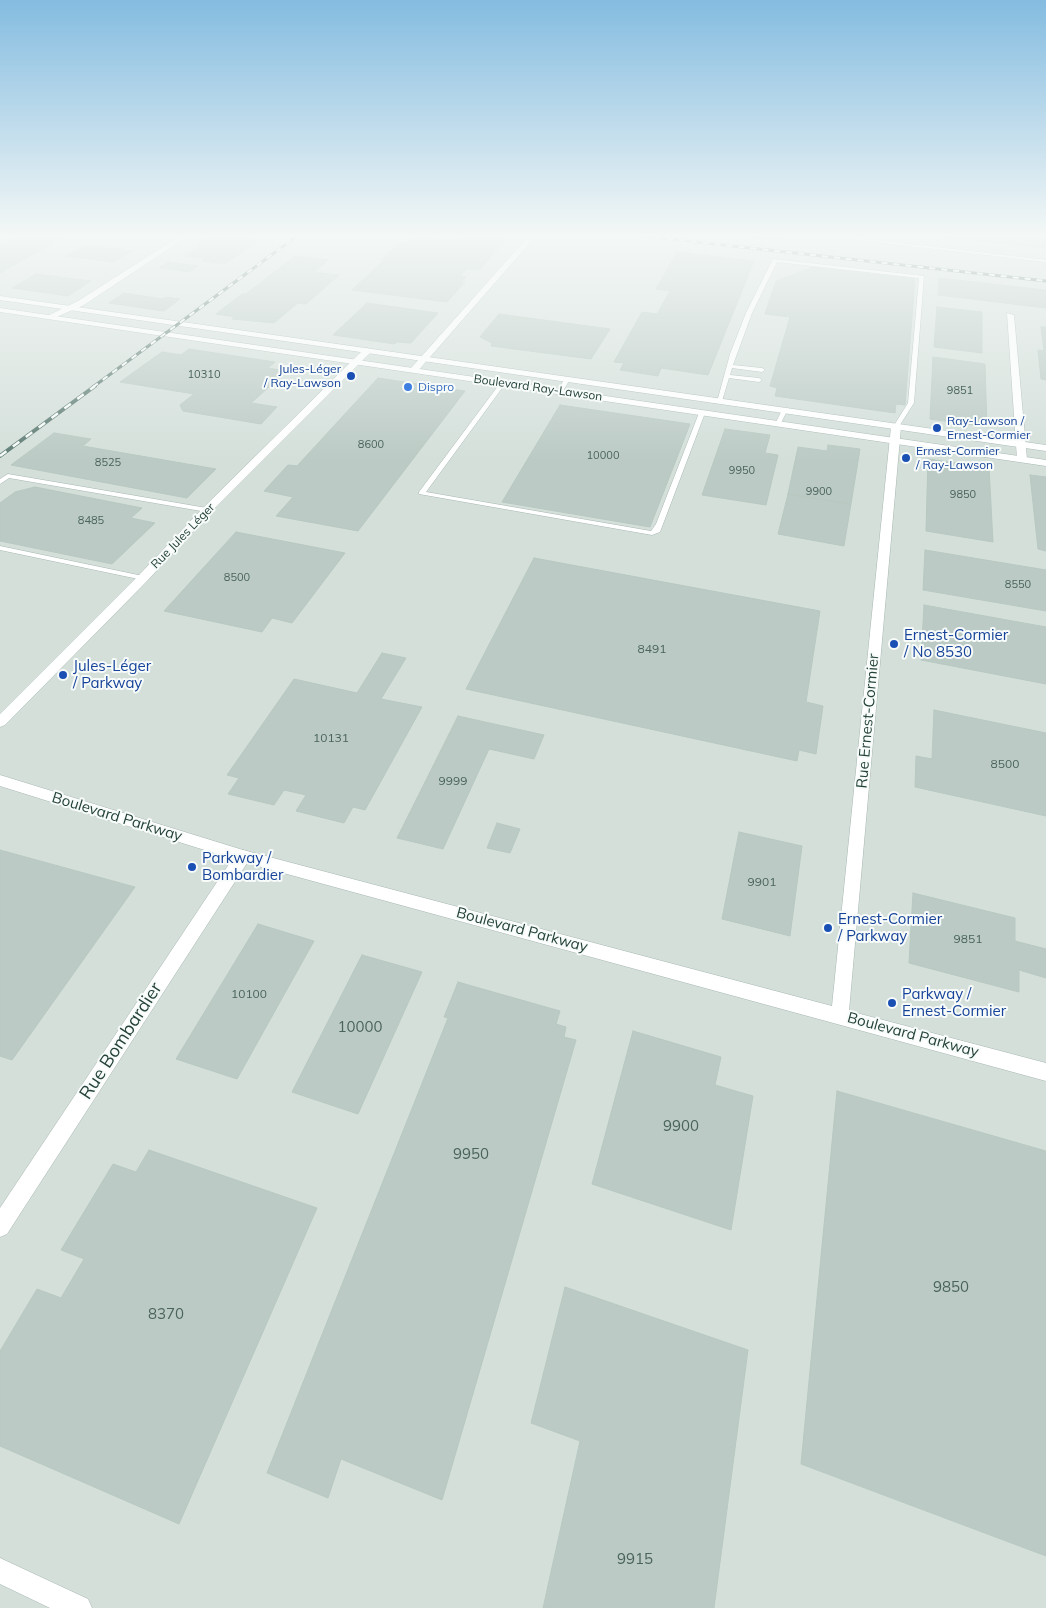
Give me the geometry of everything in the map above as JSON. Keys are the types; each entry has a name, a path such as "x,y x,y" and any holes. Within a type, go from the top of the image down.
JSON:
{"street":[{"name":"Boulevard Ray-Lawson","path":"7,311 778,424 1046,448"},
{"path":"49,317 62,311"},
{"name":"Boulevard Ray-Lawson","path":"89,311 784,410 1022,460 1046,463"},
{"path":"414,370 466,311"},
{"path":"1010,316 1022,460"},
{"name":"Rue Jules Léger","path":"0,722 143,578 207,510 367,351"},
{"name":"Rue Ernest-Cormier","path":"840,1015 895,434"},
{"name":"Boulevard Parkway","path":"0,780 243,856 840,1015 1046,1072"},
{"name":"Rue Bombardier","path":"0,1227 243,856"},
{"path":"0,1571 79,1608"}],"lane":[{"path":"718,401 749,311"},
{"path":"895,434 911,403 919,311"},
{"path":"730,366 762,370"},
{"path":"726,376 759,380"},
{"path":"560,392 567,380"},
{"path":"503,383 422,493 652,533 657,530 660,524 702,413"},
{"path":"778,424 784,410"},
{"path":"0,482 8,476 207,510"},
{"path":"0,548 143,578"}],"shaded area":[{"path":"0,311 1046,311 1046,1608 0,1608"}],"building":[{"path":"220,311 288,311 274,323 232,319 235,317 216,314"},
{"path":"358,311 424,311 438,313 411,343 396,342 395,344 333,335"},
{"path":"659,311 734,311 708,375 661,368 658,376 620,370 624,363 614,362 642,312 657,314"},
{"path":"766,311 912,311 905,405 896,404 895,413 775,396 777,388 770,386 790,317 765,314"},
{"path":"937,311 982,312 982,353 934,347"},
{"path":"499,314 610,329 591,359 491,346 492,343 480,337"},
{"path":"1041,327 1046,327 1046,380 1041,379 1038,350 1044,351"},
{"path":"189,349 275,362 268,368 287,371 251,403 277,407 261,424 183,411 180,405 194,394 120,382 162,352 181,355"},
{"path":"933,357 985,364 987,427 930,419"},
{"path":"378,378 465,391 358,531 276,516 293,497 264,491 288,465 297,466"},
{"path":"560,405 690,424 650,527 502,502"},
{"path":"725,429 770,435 765,453 778,455 766,505 702,495"},
{"path":"54,433 91,439 83,446 216,469 187,498 11,465"},
{"path":"828,445 860,449 851,504 788,494 798,447 827,451"},
{"path":"928,459 989,468 993,542 926,531"},
{"path":"1030,475 1046,477 1046,551 1038,549"},
{"path":"35,487 142,508 131,518 155,523 112,564 0,541 0,503 15,492"},
{"path":"788,494 851,504 844,546 778,534"},
{"path":"236,532 345,553 292,623 272,618 262,632 164,611"},
{"path":"925,550 1046,570 1046,611 923,590"},
{"path":"534,558 820,611 806,702 823,706 816,754 799,750 797,761 466,689"},
{"path":"924,605 1046,627 1046,684 921,660"},
{"path":"382,653 406,658 381,699 422,707 365,810 353,807 344,823 296,811 306,795 284,790 274,805 228,794 239,778 227,775 294,679 357,693"},
{"path":"934,710 1046,733 1046,816 915,787 916,756 932,759"},
{"path":"458,716 544,735 534,759 489,749 443,849 397,838"},
{"path":"497,823 520,829 510,853 487,848"},
{"path":"739,832 802,846 790,936 722,919"},
{"path":"0,850 135,887 12,1060 0,1056"},
{"path":"913,893 1015,918 1015,941 1046,949 1046,978 1019,970 1019,992 909,963"},
{"path":"258,924 314,941 237,1079 176,1059"},
{"path":"362,955 422,972 358,1114 292,1092"},
{"path":"458,982 560,1011 556,1024 566,1027 564,1037 576,1040 442,1500 341,1459 328,1498 267,1473 448,1018 444,1017"},
{"path":"633,1031 721,1057 715,1085 753,1096 731,1230 592,1184"},
{"path":"837,1091 1046,1151 1046,1556 801,1464"},
{"path":"149,1150 317,1208 179,1524 0,1446 0,1351 37,1289 61,1298 84,1259 61,1250 113,1164 136,1172"},
{"path":"565,1287 748,1350 714,1608 543,1608 580,1441 531,1423"}],"railway":[{"path":"93,387 196,311"},
{"path":"0,456 95,386"}],"place":[{"name":"Jules-Léger / Ray-Lawson","path":"351,376"},
{"name":"Dispro","path":"408,387"},
{"name":"Ray-Lawson / Ernest-Cormier","path":"937,428"},
{"name":"Ernest-Cormier / Ray-Lawson","path":"906,458"},
{"name":"Ernest-Cormier / No 8530","path":"894,644"},
{"name":"Jules-Léger / Parkway","path":"63,675"},
{"name":"Parkway / Bombardier","path":"192,867"},
{"name":"Ernest-Cormier / Parkway","path":"828,928"},
{"name":"Parkway / Ernest-Cormier","path":"892,1003"}]}
